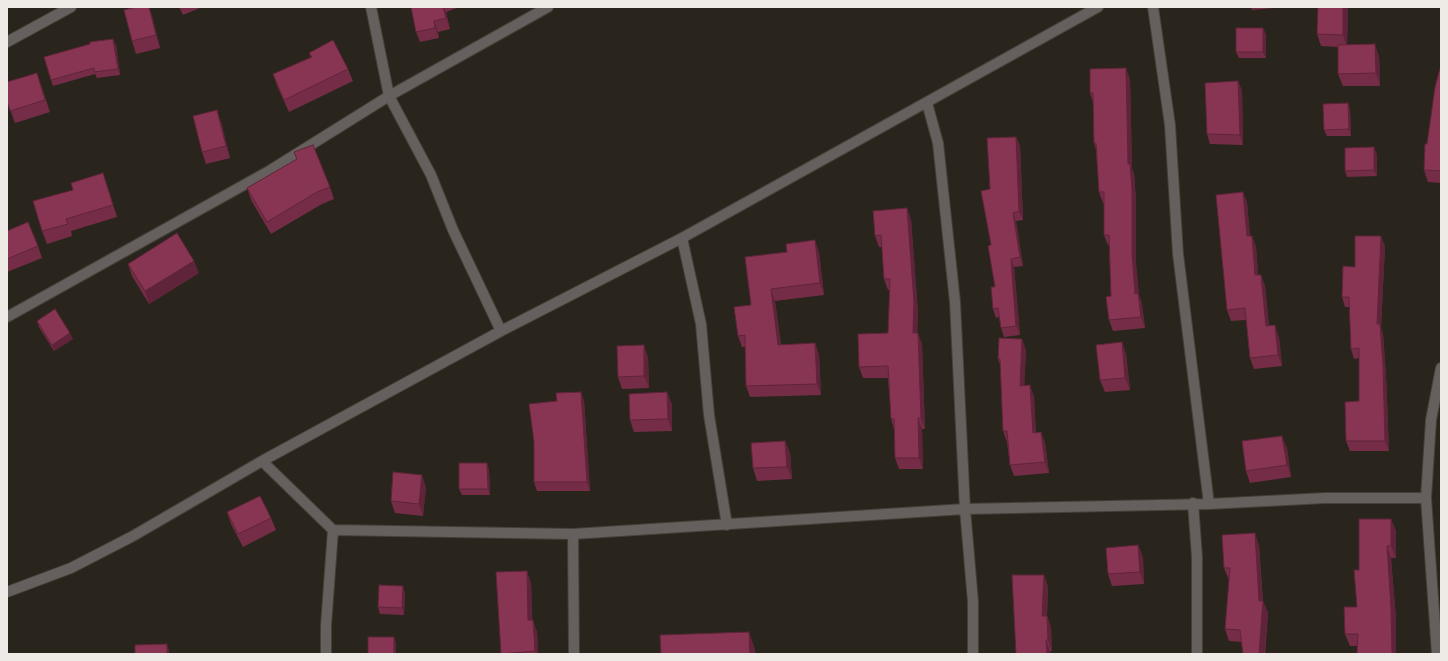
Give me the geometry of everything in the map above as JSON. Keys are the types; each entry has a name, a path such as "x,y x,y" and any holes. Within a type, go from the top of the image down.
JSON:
{"street":[{"path":"7,42 71,7"},
{"path":"371,7 389,96 431,175 453,230 501,332"},
{"path":"7,317 269,171 389,96 548,7"},
{"path":"7,592 71,568 133,536 262,461 501,332 682,238 1098,7"},
{"path":"1153,7 1170,125 1178,254 1208,504"},
{"path":"927,103 938,143 955,302 965,509 973,602 974,654"},
{"path":"682,238 701,324 709,415 727,524"},
{"path":"1437,654 1426,498 1431,420 1441,368"},
{"path":"262,461 333,530 573,534 965,509 1193,503 1208,504 1325,498 1426,498"},
{"path":"1193,503 1197,564 1197,654"},
{"path":"326,654 326,626 333,530"},
{"path":"573,534 574,654"}],"building":[{"path":"136,7 149,7 156,35 132,41 124,10"},
{"path":"411,7 443,7 446,18 434,21 435,28 416,32"},
{"path":"1318,7 1343,7 1343,35 1317,34"},
{"path":"1236,28 1263,28 1263,52 1236,52"},
{"path":"113,39 118,69 94,72 94,68 51,80 44,57 90,44 90,42"},
{"path":"333,40 348,69 284,100 273,74 312,57 309,53"},
{"path":"1375,44 1376,73 1338,74 1338,45"},
{"path":"1441,65 1441,171 1424,170 1425,144 1427,144 1435,87"},
{"path":"1126,68 1128,164 1130,164 1132,190 1132,253 1135,294 1138,293 1141,317 1109,320 1106,297 1111,296 1109,235 1104,235 1104,192 1099,192 1096,143 1094,143 1093,93 1090,93 1090,69"},
{"path":"37,73 45,100 10,111 7,101 7,82"},
{"path":"1238,81 1240,135 1207,134 1205,83"},
{"path":"1348,103 1349,129 1324,130 1323,104"},
{"path":"217,110 226,146 202,152 193,116"},
{"path":"1016,137 1019,211 1013,213 1020,257 1011,259 1016,326 1001,328 998,308 993,309 991,287 995,287 988,246 991,245 981,191 990,189 987,138"},
{"path":"313,145 330,187 317,192 267,222 247,188 297,159 294,152"},
{"path":"1374,147 1374,170 1345,171 1345,148"},
{"path":"103,173 113,205 66,219 68,224 42,231 33,201 73,190 71,183"},
{"path":"1243,192 1247,236 1252,236 1255,275 1261,275 1266,326 1275,325 1278,355 1250,358 1245,308 1227,310 1216,195"},
{"path":"907,208 914,302 913,333 918,333 921,418 918,418 919,458 895,458 894,419 891,419 888,366 859,367 858,334 888,333 890,279 884,279 881,235 875,236 873,211"},
{"path":"28,222 38,246 7,259 7,231"},
{"path":"177,233 194,261 145,291 128,264"},
{"path":"1355,236 1381,236 1377,324 1380,324 1383,366 1385,441 1346,441 1345,402 1359,401 1359,348 1351,349 1349,297 1342,297 1343,266 1355,267"},
{"path":"815,240 820,283 771,289 778,345 815,343 817,384 746,386 745,335 738,336 734,307 751,305 745,257 787,252 786,244"},
{"path":"55,309 70,333 52,345 37,321"},
{"path":"999,338 1022,339 1020,386 1030,385 1033,433 1041,432 1045,462 1010,465 1007,431 1003,431 1000,359 998,359"},
{"path":"1122,342 1125,378 1100,380 1096,345"},
{"path":"644,345 644,376 618,377 617,346"},
{"path":"581,392 587,482 534,482 534,442 529,404 557,401 556,393"},
{"path":"667,392 668,419 630,420 629,394"},
{"path":"1282,436 1287,465 1246,471 1242,441"},
{"path":"785,441 787,467 753,468 751,443"},
{"path":"459,463 487,463 488,489 459,489"},
{"path":"393,472 422,475 419,504 391,501"},
{"path":"260,496 271,518 238,534 227,512"},
{"path":"1359,519 1391,519 1391,546 1387,546 1392,654 1357,654 1358,634 1345,634 1344,607 1357,607 1354,570 1359,570"},
{"path":"1255,533 1259,601 1263,601 1259,654 1243,654 1240,630 1225,629 1230,568 1224,568 1222,535"},
{"path":"1138,545 1140,572 1108,574 1106,548"},
{"path":"527,571 528,620 533,620 535,651 501,654 496,572"},
{"path":"1012,575 1044,575 1042,616 1047,616 1047,654 1016,654"},
{"path":"379,585 403,586 402,608 378,607"},
{"path":"749,632 750,654 661,654 660,635"},
{"path":"368,637 394,637 394,654 368,654"},
{"path":"167,644 167,654 135,654 135,645"}]}
